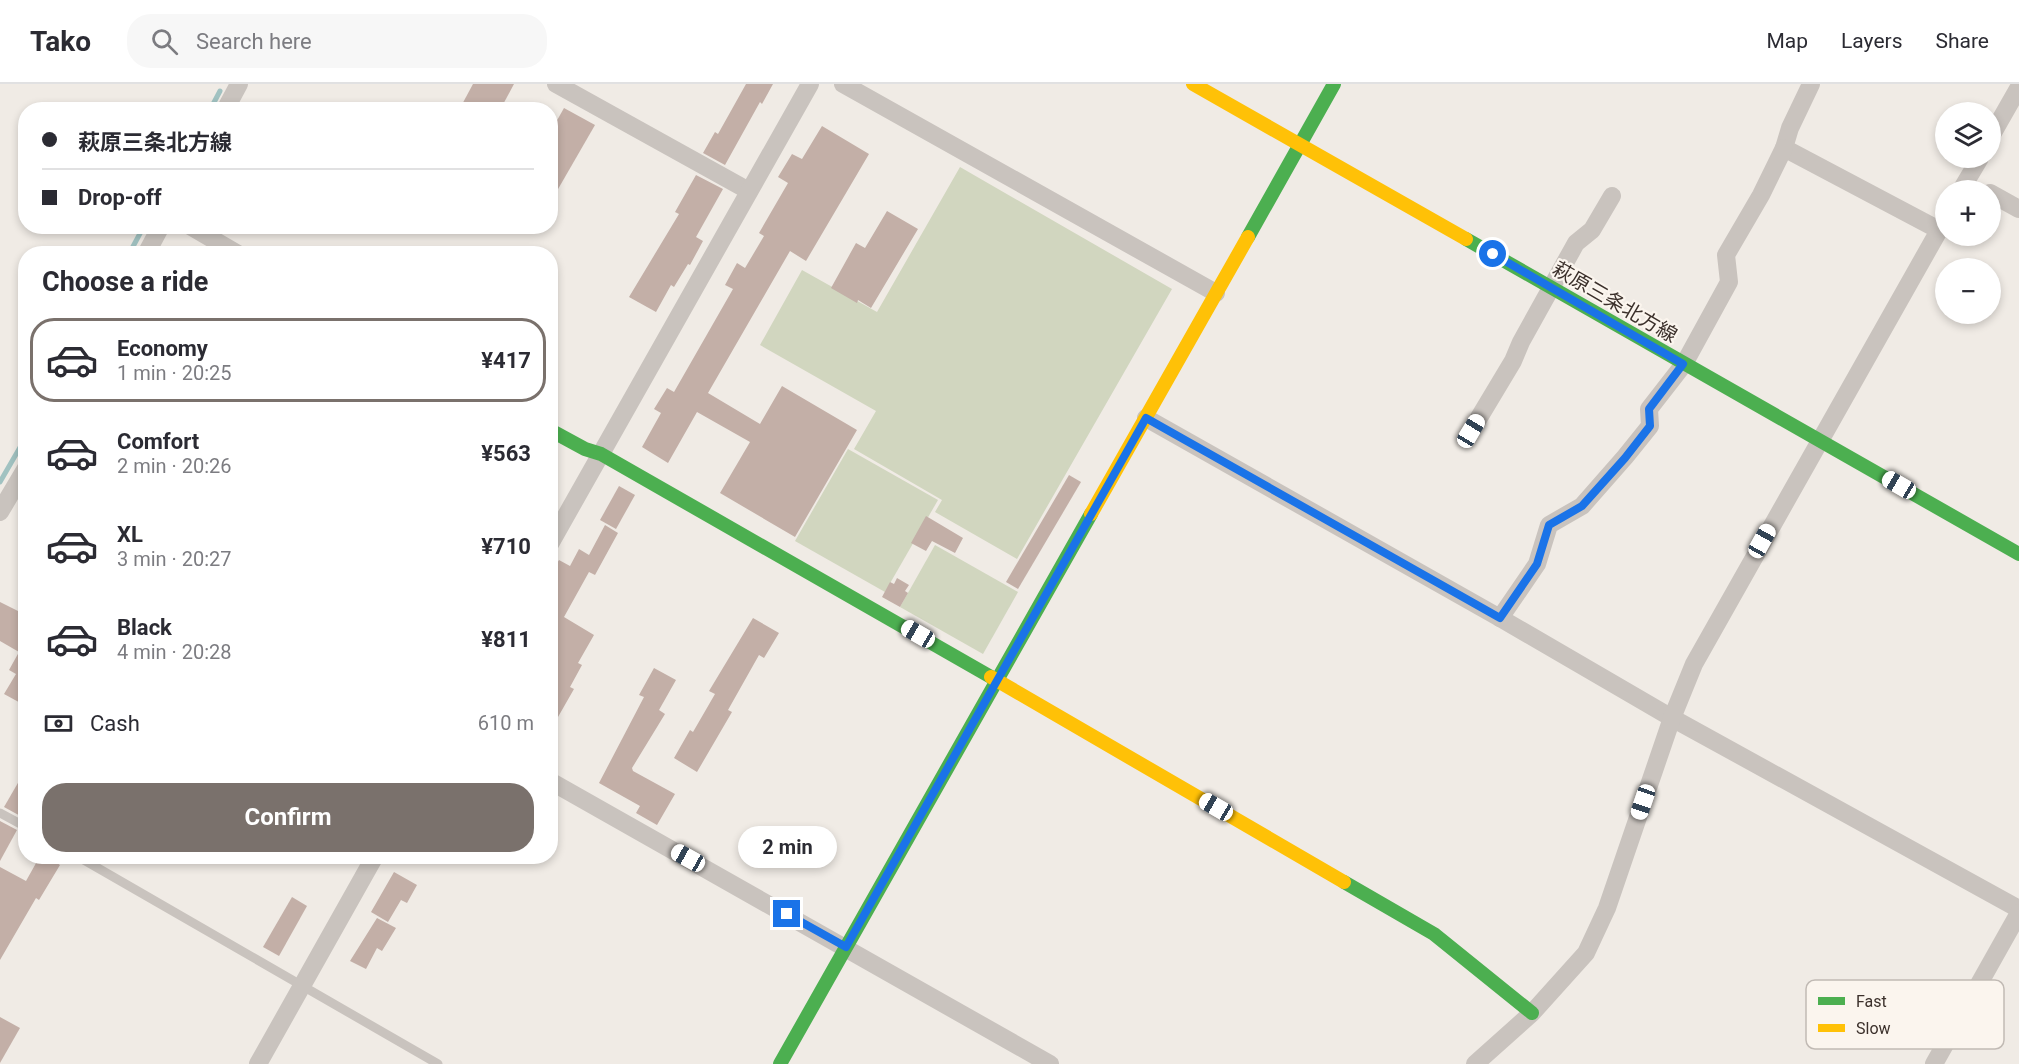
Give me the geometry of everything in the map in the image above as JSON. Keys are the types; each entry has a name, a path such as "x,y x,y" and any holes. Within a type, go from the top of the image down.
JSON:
{"street":[{"path":"556,84 749,191"},
{"path":"558,530 810,84"},
{"path":"843,84 1216,293"},
{"name":"萩原三条北方線","path":"1193,84 2019,554"},
{"path":"780,1064 1334,84"},
{"path":"228,102 234,86"},
{"path":"1500,618 1537,564 1549,525 1582,506 1650,426 1649,409 1683,364 1729,282 1725,255 1761,195 1784,148 1804,86"},
{"path":"2001,119 2019,87"},
{"path":"1784,148 1935,221"},
{"path":"1471,431 1513,361 1521,342 1576,243 1592,230 1612,196"},
{"path":"2001,199 2019,209"},
{"path":"204,234 224,246"},
{"path":"1475,1064 1532,1013 1586,953 1607,908 1672,718 1694,664 1935,236"},
{"path":"1146,418 1672,718 2019,911 1981,980"},
{"path":"558,434 585,449 601,454 997,680 1434,934 1532,1013"},
{"path":"0,512 18,485"},
{"path":"558,785 1050,1064"},
{"path":"258,1064 371,864"},
{"path":"1934,1064 1942,1049"}],"lane":[{"path":"0,813 18,823"},
{"path":"91,864 438,1064"}],"green space":[{"path":"960,167 1172,289 1017,559 935,512 942,500 854,449 876,411 760,345 802,270 877,312"},
{"path":"848,449 938,500 885,592 795,541"},
{"path":"935,545 1018,592 983,654 900,607"}],"building":[{"path":"473,84 514,84 504,102 463,102"},
{"path":"746,84 773,84 762,104 760,102 725,165 703,153 715,132 718,134"},
{"path":"564,108 595,125 558,189 558,119"},
{"path":"822,126 869,154 806,261 790,251 708,393 760,424 782,386 857,430 795,537 720,493 750,442 697,412 668,463 642,447 661,413 654,409 667,388 674,392 733,289 725,285 737,263 745,268 764,236 759,233 788,183 778,177 792,154 802,159"},
{"path":"696,175 723,189 696,237 703,241 690,265 688,264 674,287 671,285 656,312 629,297 679,214 675,212"},
{"path":"887,211 918,229 871,308 831,288 856,243 865,248"},
{"path":"1069,475 1081,482 1018,589 1006,582"},
{"path":"619,486 635,495 616,529 600,520"},
{"path":"926,516 963,538 955,553 932,541 926,551 911,543"},
{"path":"605,525 618,533 595,575 589,572 564,617 594,635 578,663 582,665 570,687 574,689 558,717 558,562 559,560 570,566 579,549 589,555"},
{"path":"897,578 909,585 905,591 908,593 900,607 882,597 890,582 894,584"},
{"path":"0,602 18,611 18,651 0,641"},
{"path":"753,618 779,633 764,658 759,655 728,710 732,712 697,772 674,758 690,730 693,732 715,694 709,691"},
{"path":"18,654 18,702 4,694 16,674 9,670"},
{"path":"654,668 676,680 659,710 665,714 632,768 633,771 675,794 657,825 636,813 640,806 599,783 644,697 639,695"},
{"path":"18,783 18,815 4,807"},
{"path":"0,821 17,830 0,861"},
{"path":"36,864 60,865 39,900 36,898 0,960 0,867 26,881"},
{"path":"394,872 417,885 407,903 401,900 388,922 371,912"},
{"path":"292,897 307,906 279,956 263,947"},
{"path":"377,918 396,928 382,951 377,948 366,969 350,961"},
{"path":"0,1017 20,1028 0,1063"}],"waterway":[{"path":"214,102 220,91"},
{"path":"133,246 140,234"},
{"path":"0,482 18,451"}],"traffic: fast":[{"path":"1248,237 1334,84"},
{"path":"1466,239 2019,554"},
{"path":"558,434 585,449 601,454 991,677"},
{"path":"780,1064 1091,514"},
{"path":"1344,882 1434,934 1532,1013"}],"traffic: slow":[{"path":"1193,84 1466,239"},
{"path":"1091,514 1248,237"},
{"path":"991,677 1344,882"}],"route":[{"path":"787,914 846,947 1146,418 1500,618 1537,564 1549,525 1582,506 1625,458 1650,426 1649,409 1683,364 1493,254"}]}
